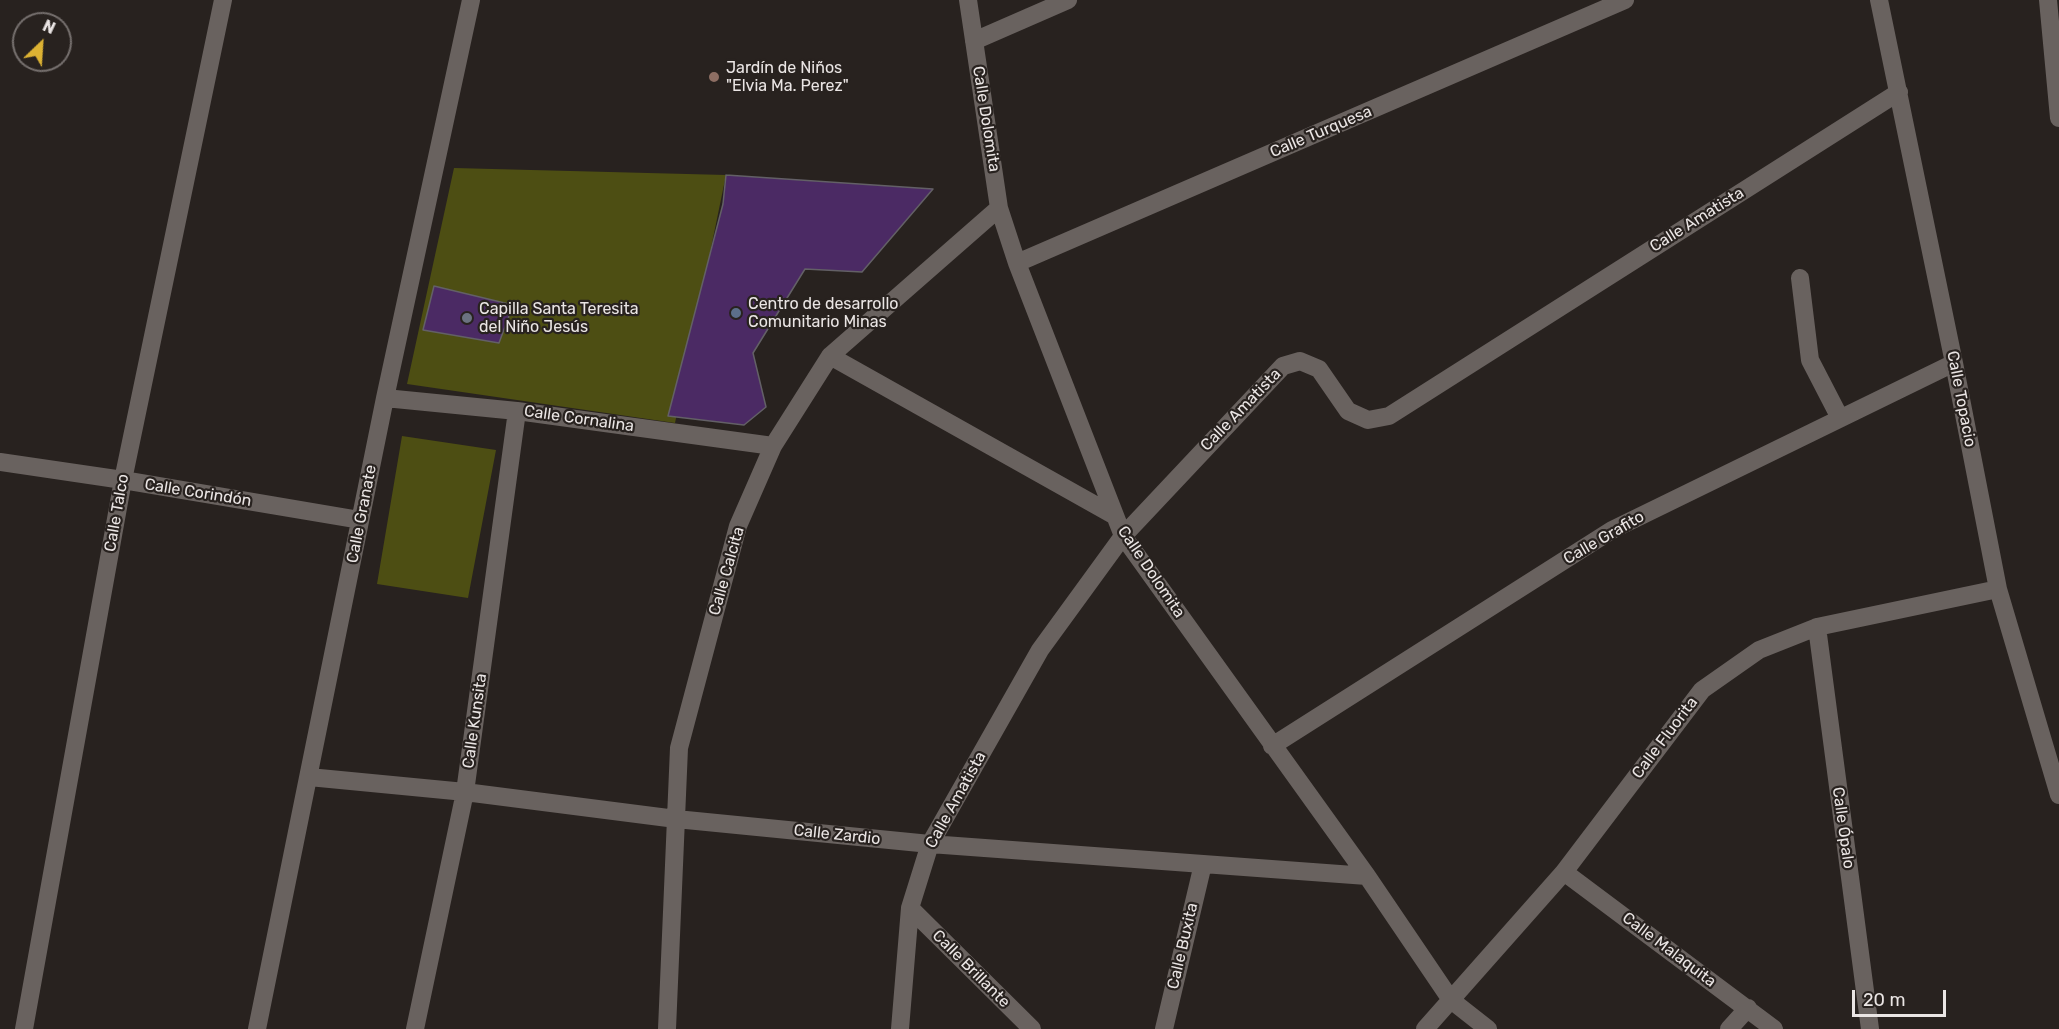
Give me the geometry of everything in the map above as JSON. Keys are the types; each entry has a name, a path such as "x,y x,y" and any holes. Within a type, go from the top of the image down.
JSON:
{"street":[{"name":"Calle Talco","path":"24,1029 123,480 223,0"},
{"name":"Calle Granate","path":"257,1029 385,398 471,0"},
{"name":"Calle Dolomita","path":"968,0 999,208 1017,263 1123,536 1367,876 1451,1000 1488,1029"},
{"path":"974,41 1068,0"},
{"name":"Calle Turquesa","path":"1017,263 1625,0"},
{"name":"Calle Topacio","path":"1879,0 1998,589 2059,795"},
{"path":"2048,0 2059,117"},
{"name":"Calle Amatista","path":"900,1029 910,908 930,844 1040,650 1123,536 1283,366 1300,360 1319,369 1348,411 1368,420 1389,416 1899,92"},
{"name":"Calle Calcita","path":"667,1029 678,748 738,526 773,446 830,356 999,208"},
{"path":"1800,278 1810,360 1840,418"},
{"path":"830,356 1115,516"},
{"name":"Calle Grafito","path":"1272,746 1612,530 1954,363"},
{"name":"Calle Cornalina","path":"385,398 517,411 773,446"},
{"name":"Calle Kunsita","path":"414,1029 465,792 517,411"},
{"name":"Calle Corindón","path":"0,462 360,520"},
{"name":"Calle Fluorita","path":"1425,1029 1564,872 1702,690 1758,650 1817,627 1998,589"},
{"name":"Calle Ópalo","path":"1817,627 1870,1029"},
{"name":"Calle Zardio","path":"309,777 465,792 676,819 930,844 1367,876"},
{"name":"Calle Buxita","path":"1164,1029 1203,864"},
{"name":"Calle Malaquita","path":"1564,872 1774,1029"},
{"name":"Calle Brillante","path":"910,908 1032,1029"},
{"path":"1729,1029 1748,1008"}],"shaded area":[{"path":"454,168 726,175 675,423 407,384"},
{"path":"402,436 496,450 468,598 377,584"}],"building":[{"name":"Centro de desarrollo Comunitario Minas","path":"726,175 933,189 862,272 805,269 753,353 766,407 744,425 668,416 723,204"},
{"name":"Capilla Santa Teresita del Niño Jesús","path":"434,286 513,305 499,343 423,330"}],"place":[{"name":"Jardín de Niños \"Elvia Ma. Perez\"","path":"714,77"},
{"name":"Centro de desarrollo Comunitario Minas","path":"736,313"},
{"name":"Capilla Santa Teresita del Niño Jesús","path":"467,318"}]}
